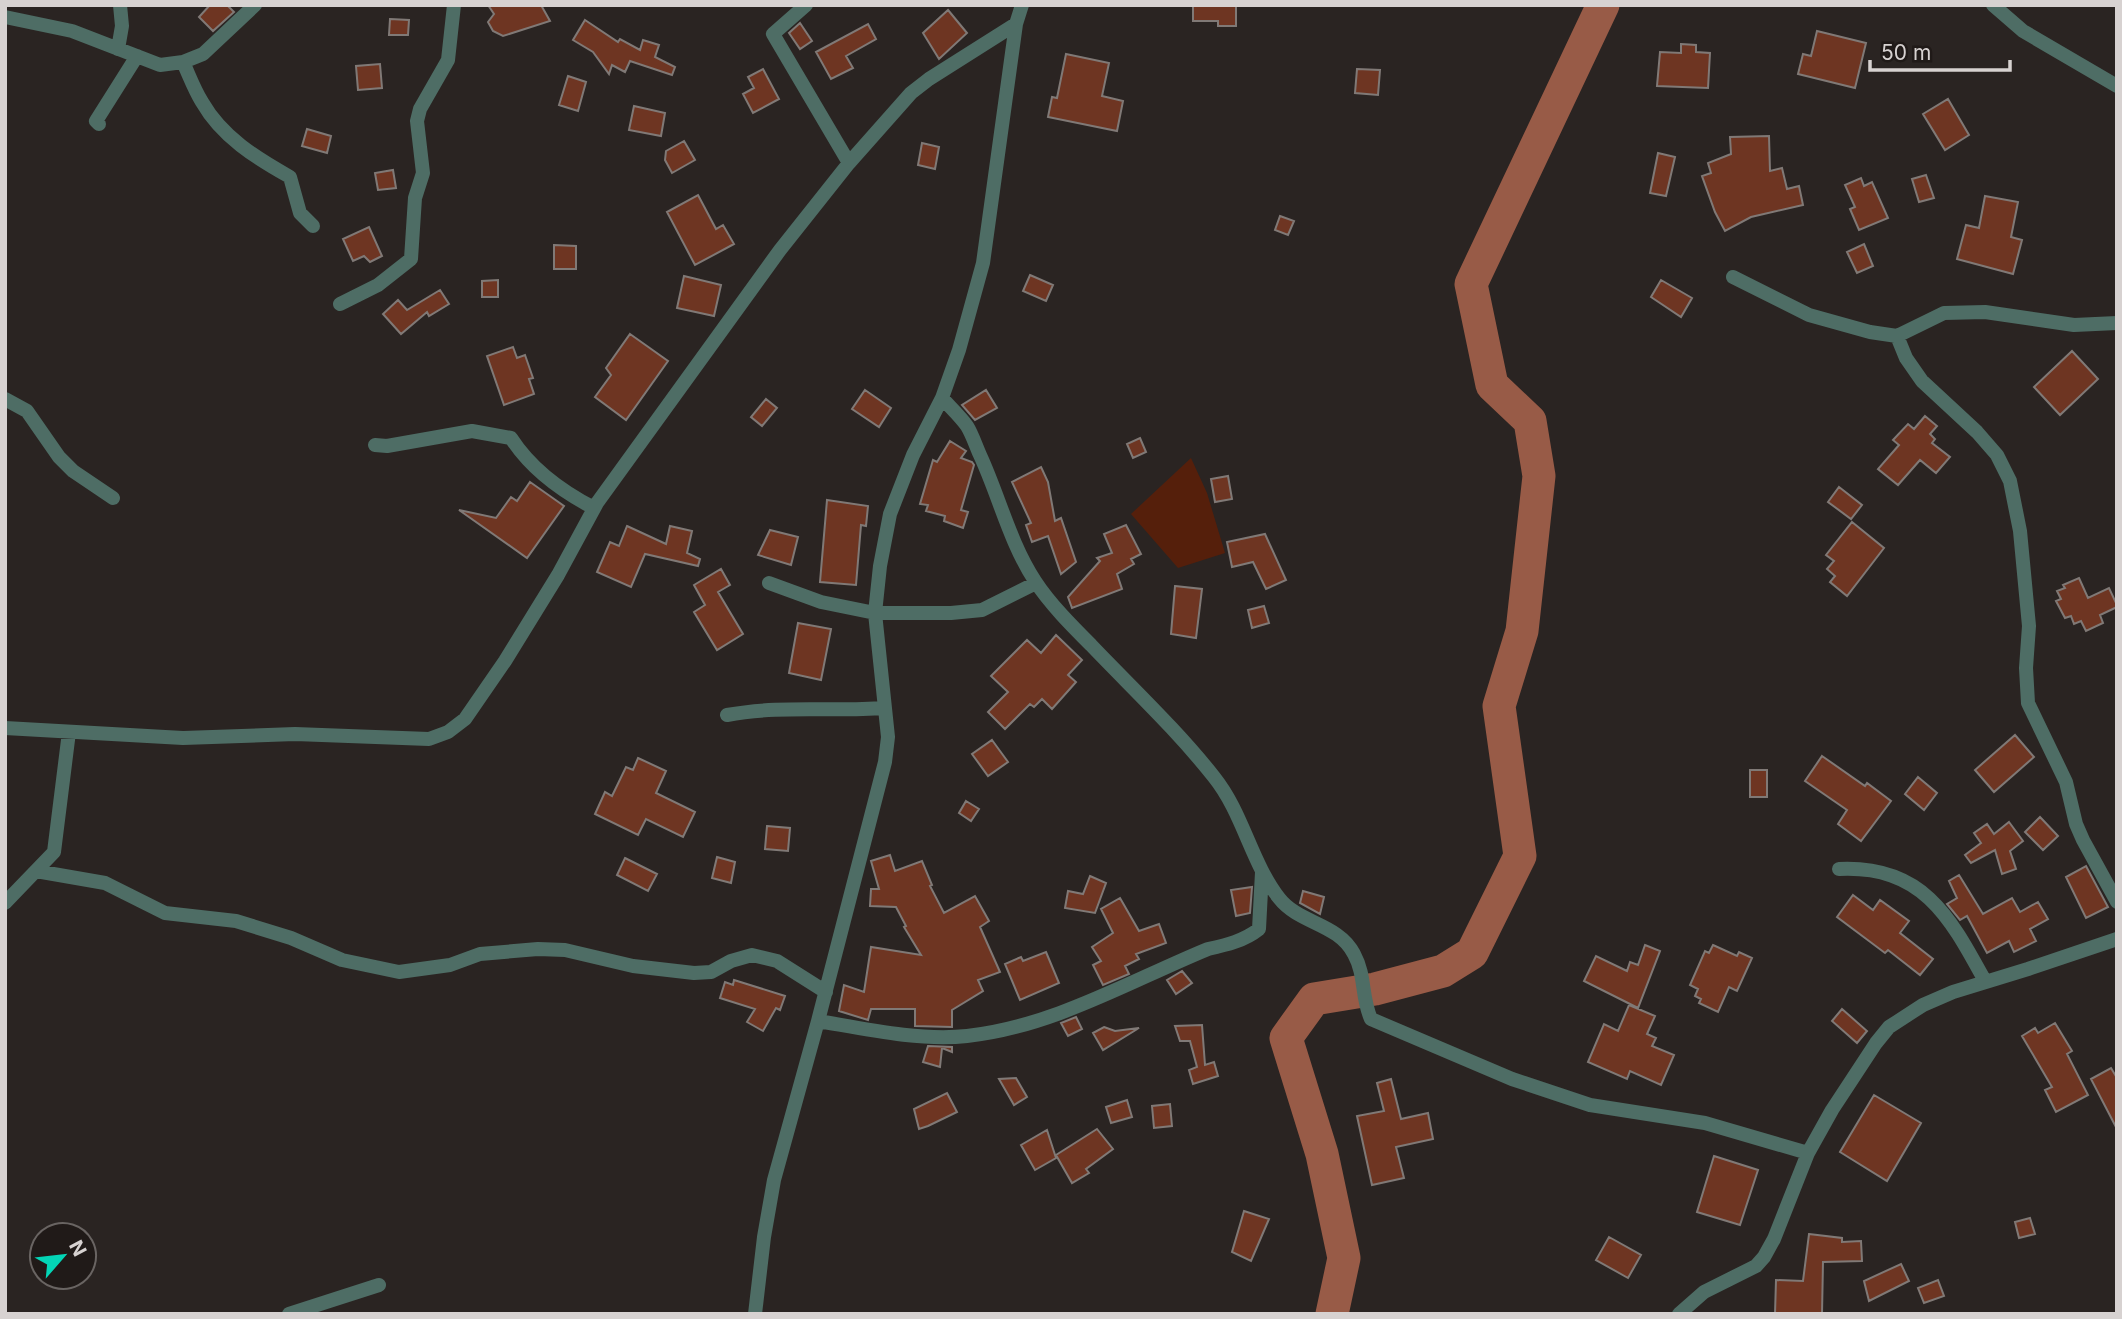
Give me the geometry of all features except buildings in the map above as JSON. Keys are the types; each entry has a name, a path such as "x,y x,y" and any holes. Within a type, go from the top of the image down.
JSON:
{"street":[{"path":"18,5 25,20"},
{"path":"118,49 122,26 120,5"},
{"path":"5,17 72,31 160,65 183,62 203,54 255,5"},
{"path":"340,304 379,285 411,259 415,198 423,173 417,121 420,109 448,60 454,5"},
{"path":"806,5 773,34 849,163"},
{"path":"755,1314 774,1180 885,762 888,737 875,613 890,514 913,455 942,398 959,350 983,262 1016,24 1022,5"},
{"path":"1993,5 2023,31 2117,86"},
{"path":"5,728 183,738 295,734 429,739 448,732 465,719 505,661 558,575 594,508 780,250 849,163 911,93 1016,24"},
{"path":"99,124 96,121 137,56"},
{"path":"183,62 202,103 228,136 260,160 290,177 300,213 313,226"},
{"path":"1734,277 1809,315 1870,332 1897,336 1944,313 1985,313 2074,325 2117,323"},
{"path":"1897,336 1906,358 1922,381 1977,432 1997,455 2010,481 2020,531 2029,626 2025,668 2028,703 2066,782 2082,840 2117,901"},
{"path":"942,398 967,425 1020,555 1036,583 1074,628 1198,756 1217,780 1262,872 1287,908 1339,934 1354,952 1363,978 1364,1004 1371,1019 1388,1028 1590,1105 1704,1123 1808,1153"},
{"path":"5,399 27,411 59,457 73,471 113,498"},
{"path":"375,445 387,446 472,432 511,438 524,457 544,475 594,508"},
{"path":"769,583 821,602 875,613 951,613 982,610 1036,583"},
{"path":"727,716 756,710 791,708 884,708"},
{"path":"5,903 54,852 69,732"},
{"path":"1839,869 1874,870 1914,886 1938,906 1951,923 1985,981"},
{"path":"36,871 105,883 165,914 236,921 291,938 342,960 399,972 450,965 480,954 538,949 565,950 633,966 694,973 711,972 731,961 752,955 776,961 826,992"},
{"path":"818,1021 875,1031 965,1037 997,1032 1052,1015 1208,949 1235,943 1251,935 1259,929 1261,919 1262,872"},
{"path":"1679,1314 1704,1292 1756,1266 1765,1258 1808,1153 1832,1110 1876,1042 1889,1027 1923,1004 1985,981 2028,970 2117,939"},
{"path":"289,1314 379,1285"}],"shaded area":[{"path":"1191,458 1207,493 1225,553 1178,568 1131,514"}],"waterway":[{"path":"1332,1314 1344,1258 1322,1154 1286,1038 1314,999 1375,989 1443,971 1472,953 1520,856 1499,706 1522,631 1539,476 1530,421 1492,385 1471,284 1603,5"}]}
